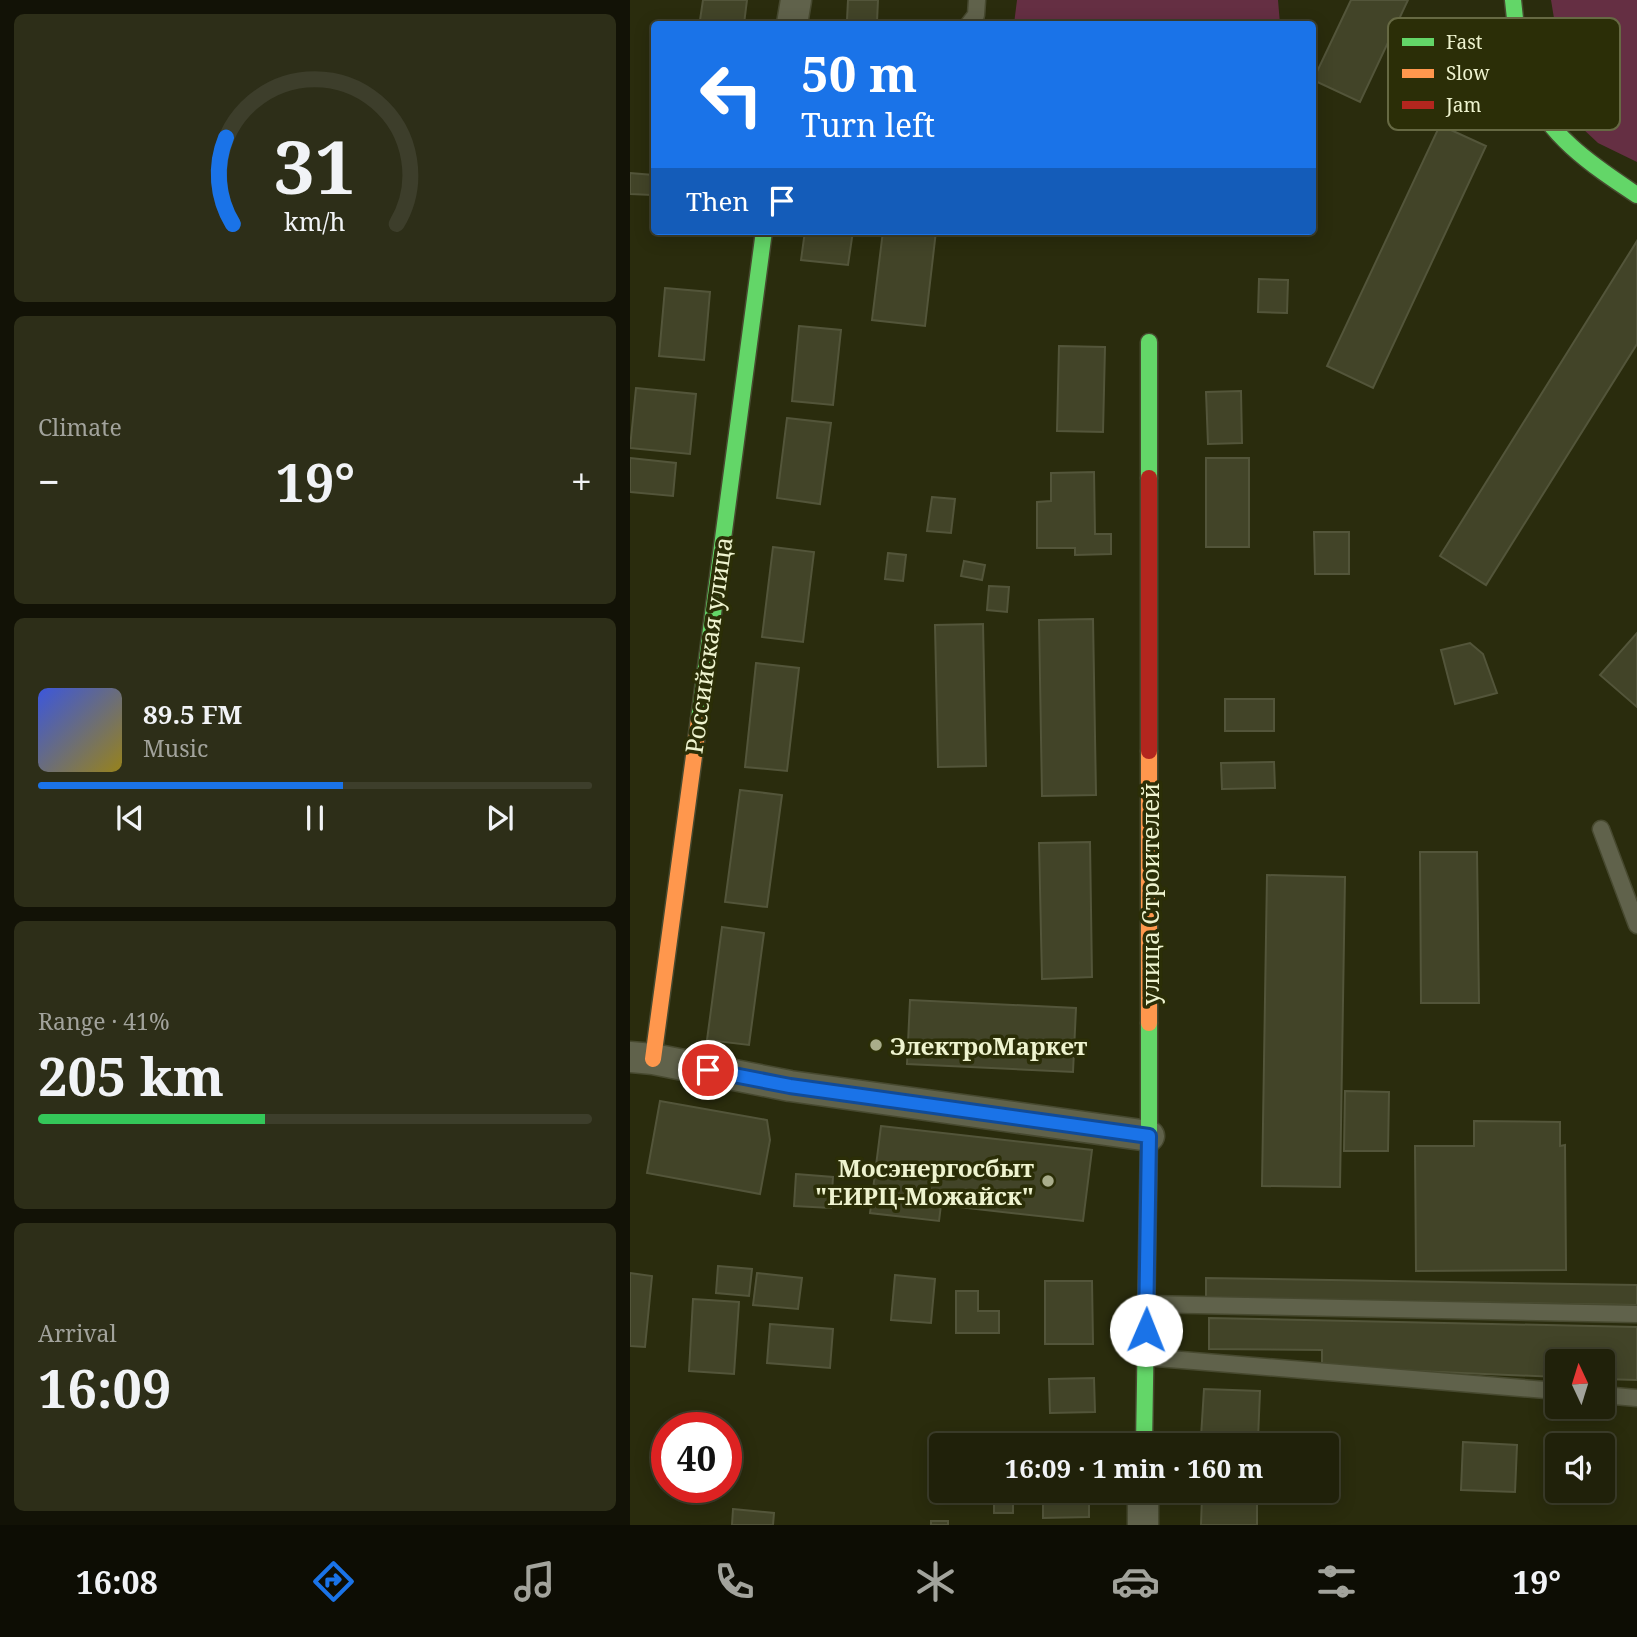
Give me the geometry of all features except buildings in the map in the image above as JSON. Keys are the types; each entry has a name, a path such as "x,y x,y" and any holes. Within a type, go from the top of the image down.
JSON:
{"street":[{"path":"792,21 796,0"},
{"path":"1513,0 1515,18"},
{"path":"1555,130 1577,153 1637,195"},
{"name":"Российская улица","path":"641,1058 763,235"},
{"name":"улица Строителей","path":"1144,1433 1149,1136 1149,342"},
{"path":"641,1058 790,1086 1149,1136"},
{"path":"1143,1503 1143,1525"}],"lane":[{"path":"971,21 976,15 978,0"},
{"path":"1601,829 1637,925"},
{"path":"1146,1304 1637,1314"},
{"path":"1145,1357 1545,1390"},
{"path":"1615,1396 1637,1398"}],"shaded area":[{"path":"1017,0 1278,0 1280,21 1014,21"},
{"path":"1551,0 1637,0 1637,162 1598,143 1584,130 1620,130 1620,18 1554,18"}],"traffic: fast":[{"path":"1513,0 1515,18"},
{"path":"1555,130 1587,160 1637,195"},
{"path":"699,719 763,235"},
{"path":"1149,342 1149,478"},
{"path":"1144,1433 1149,1023"}],"traffic: slow":[{"path":"653,1059 699,719"},
{"path":"1149,751 1149,1023"}],"traffic: jam":[{"path":"1149,478 1149,751"}],"place":[{"name":"ЭлектроМаркет","path":"876,1045"},
{"name":"Мосэнергосбыт \"ЕИРЦ-Можайск\"","path":"1048,1181"}],"route":[{"path":"708,1070 790,1086 1149,1136 1146,1330"}]}
